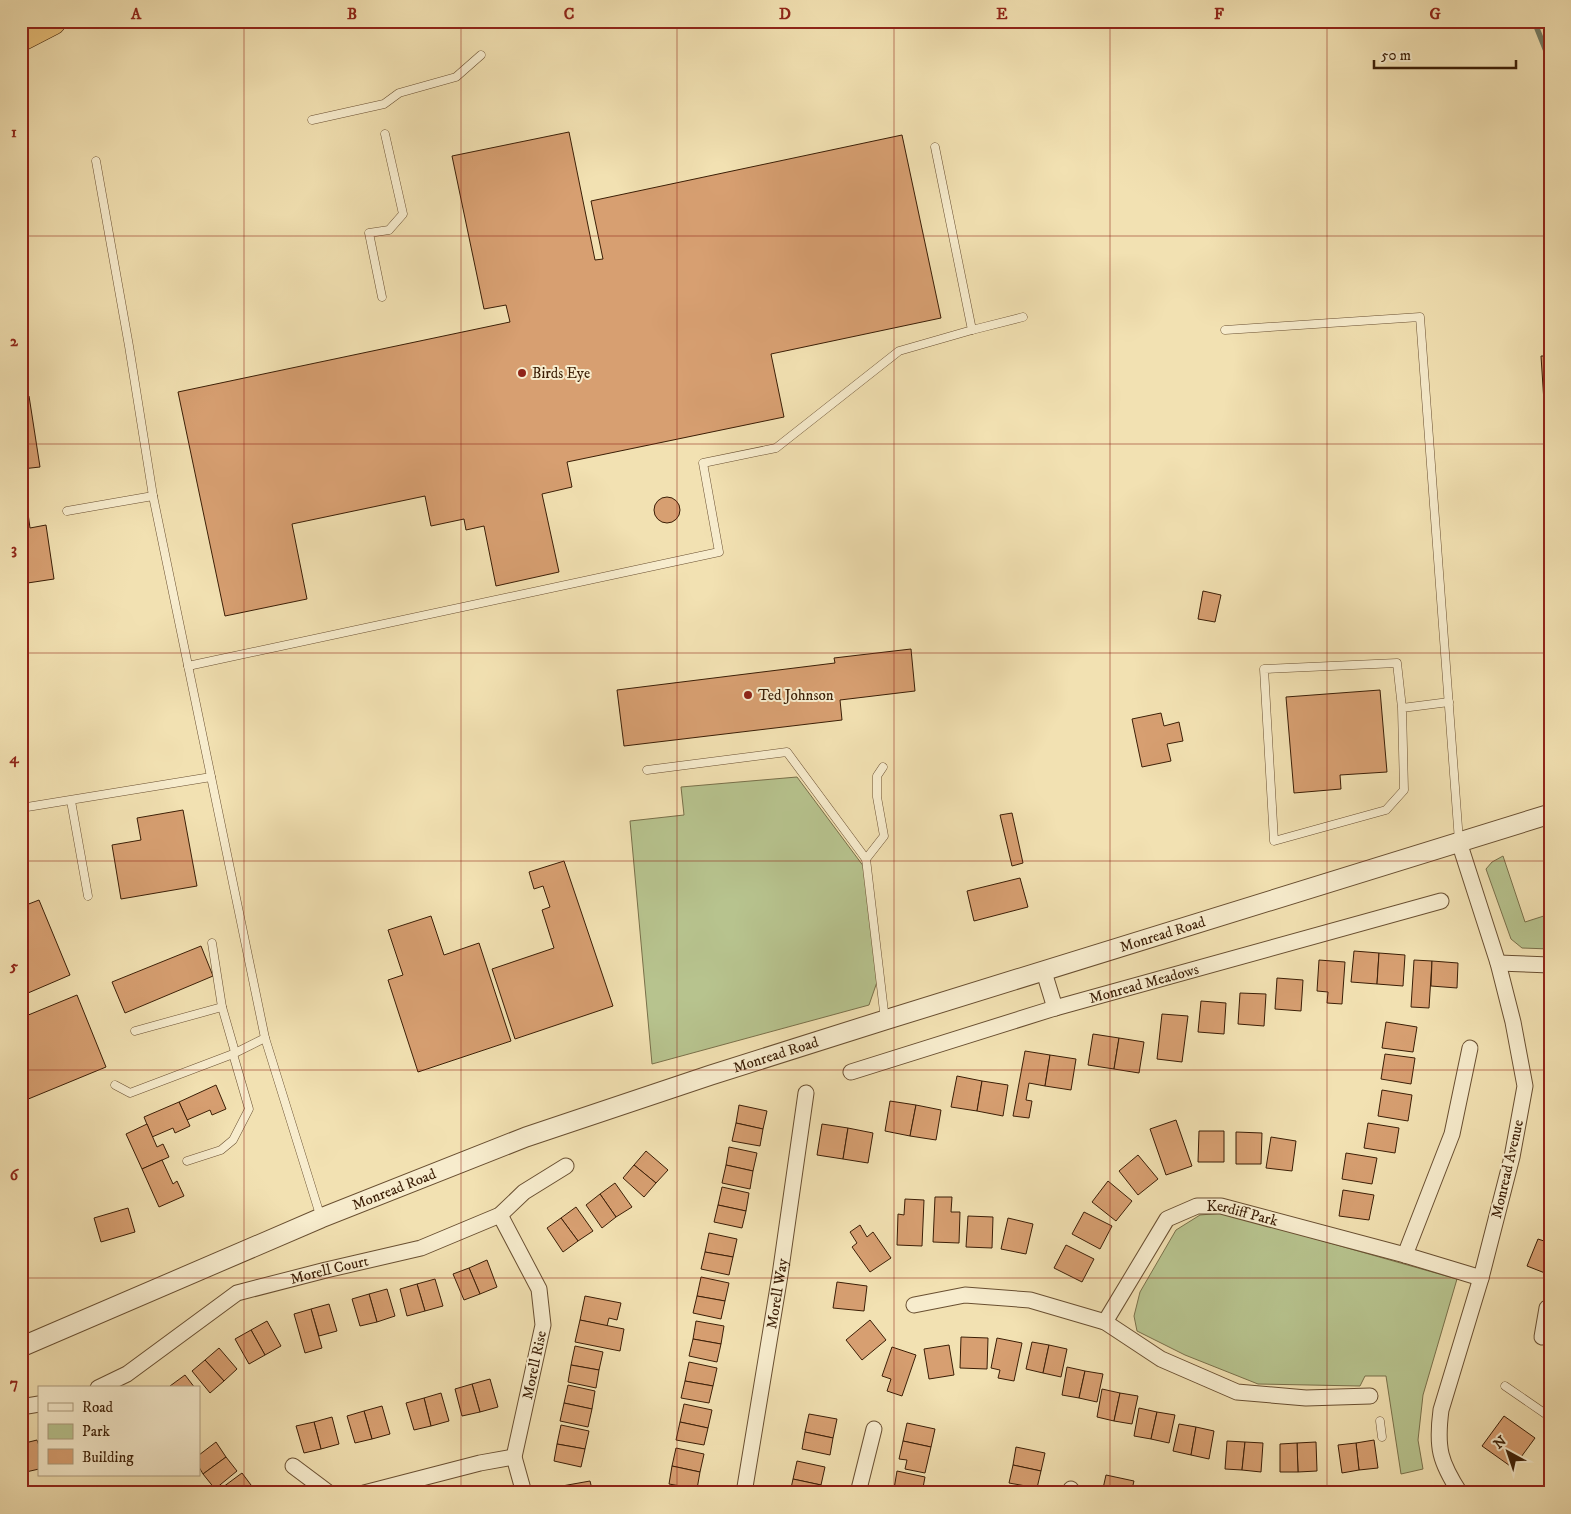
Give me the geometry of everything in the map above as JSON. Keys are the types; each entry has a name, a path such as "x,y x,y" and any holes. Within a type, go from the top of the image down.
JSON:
{"highway":[{"path":"21,37 52,21"}],"street":[{"name":"Monread Road","path":"21,1347 321,1218 526,1137 711,1075 885,1020 1550,814"},
{"name":"Monread Avenue","path":"1459,842 1498,963 1513,1022 1525,1086 1512,1157 1482,1278 1441,1410 1439,1426 1440,1456 1460,1493"},
{"name":"Monread Meadows","path":"851,1072 1055,1008 1441,901"},
{"path":"1498,963 1550,965"},
{"path":"1044,972 1055,1008"},
{"path":"1405,1255 1452,1134 1470,1048"},
{"name":"Morell Way","path":"744,1493 780,1275 806,1093"},
{"name":"Morell Court","path":"102,1386 127,1374 237,1293 421,1248 500,1215 524,1192 566,1166"},
{"name":"Kerdiff Park","path":"1104,1322 1167,1220 1197,1206 1221,1206 1405,1255 1482,1278"},
{"name":"Morell Rise","path":"500,1215 538,1289 543,1325 514,1457 524,1493"},
{"path":"914,1304 965,1295 1030,1300 1104,1322 1162,1358 1237,1392 1306,1398 1370,1396"},
{"path":"1542,1337 1547,1308 1550,1308"},
{"path":"22,1405 38,1404"},
{"path":"858,1493 874,1429"},
{"path":"364,1493 480,1463 514,1457"},
{"path":"293,1466 329,1493"}],"lane":[{"path":"312,120 384,104 399,93 456,78 481,55"},
{"path":"382,297 369,234 389,230 403,214 385,134"},
{"path":"934,147 972,330"},
{"path":"96,161 153,496 265,1038 321,1218"},
{"path":"188,666 719,552 703,463 776,448 899,350 1024,317"},
{"path":"1226,330 1420,317 1459,842"},
{"path":"67,511 153,496"},
{"path":"1397,663 1402,708 1404,790 1386,810 1274,841 1264,669 1397,663"},
{"path":"1402,708 1449,702"},
{"path":"647,770 787,752 866,859 885,1020"},
{"path":"866,859 884,836 877,790 877,776 883,767"},
{"path":"21,808 211,777"},
{"path":"71,801 88,896"},
{"path":"187,1161 221,1150 233,1140 249,1109 222,1007 212,943"},
{"path":"135,1031 222,1007"},
{"path":"115,1085 130,1092 234,1053 265,1038"},
{"path":"1505,1386 1550,1417"},
{"path":"1380,1421 1382,1436"}],"green space":[{"path":"797,777 867,871 877,982 869,1005 652,1064 630,821 684,815 681,787"},
{"path":"1503,856 1525,922 1550,914 1550,949 1522,948 1511,939 1486,869 1492,862"},
{"path":"1224,1213 1457,1279 1423,1395 1418,1440 1423,1469 1401,1474 1386,1376 1365,1376 1360,1386 1258,1384 1185,1355 1137,1331 1134,1316 1140,1292 1176,1230 1200,1215"}],"building":[{"name":"Birds Eye","path":"569,132 595,260 603,259 591,201 902,135 941,318 771,354 784,417 567,462 572,487 542,494 559,572 496,586 484,526 466,530 464,519 431,526 425,496 292,524 307,599 225,616 178,392 510,322 506,305 484,309 452,156"},
{"path":"1541,356 1550,356 1550,494"},
{"path":"29,396 40,467 22,469 30,528 46,525 54,579 21,584 21,397"},
{"path":"667,497 676,501 680,510 676,519 667,523 658,519 654,510 658,501"},
{"path":"1203,591 1221,595 1215,622 1198,619"},
{"name":"Ted Johnson","path":"911,649 915,691 840,700 842,720 624,746 617,690 835,663 834,658"},
{"path":"1380,690 1387,772 1340,775 1341,789 1294,793 1286,697"},
{"path":"1161,713 1164,726 1179,722 1183,741 1167,744 1171,761 1142,767 1132,719"},
{"path":"183,810 197,886 121,899 112,845 141,840 137,818"},
{"path":"1012,813 1023,863 1012,866 1000,815"},
{"path":"564,861 613,1006 515,1039 492,969 554,948 542,910 550,907 543,886 534,889 529,872"},
{"path":"1020,878 1028,907 974,921 967,891"},
{"path":"39,900 70,975 21,996 21,907"},
{"path":"431,916 444,955 479,943 511,1041 418,1072 388,980 403,975 388,930"},
{"path":"201,946 213,976 125,1013 112,982"},
{"path":"1354,951 1379,953 1377,984 1351,982"},
{"path":"1379,953 1405,955 1403,986 1377,984"},
{"path":"1319,960 1345,962 1342,1004 1327,1003 1328,992 1317,991"},
{"path":"1414,960 1432,961 1429,1008 1411,1007"},
{"path":"1432,961 1458,963 1457,988 1431,986"},
{"path":"1277,978 1303,980 1301,1011 1275,1009"},
{"path":"1240,993 1266,994 1264,1026 1238,1024"},
{"path":"77,995 106,1067 21,1102 21,1018"},
{"path":"1201,1001 1226,1003 1224,1034 1198,1032"},
{"path":"1162,1014 1188,1016 1182,1062 1157,1059"},
{"path":"1386,1022 1417,1027 1413,1052 1382,1048"},
{"path":"1093,1034 1119,1038 1114,1069 1088,1065"},
{"path":"1119,1038 1144,1042 1139,1073 1114,1069"},
{"path":"1025,1051 1050,1055 1045,1086 1029,1083 1026,1100 1032,1101 1029,1118 1013,1116"},
{"path":"1385,1054 1415,1058 1411,1084 1381,1079"},
{"path":"1050,1055 1076,1059 1071,1090 1045,1086"},
{"path":"957,1076 982,1081 977,1111 951,1107"},
{"path":"982,1081 1008,1085 1003,1116 977,1111"},
{"path":"216,1085 226,1109 212,1115 210,1110 187,1120 179,1102"},
{"path":"1382,1090 1412,1095 1408,1121 1378,1116"},
{"path":"890,1101 916,1105 910,1136 885,1131"},
{"path":"179,1102 190,1126 175,1133 173,1128 152,1137 144,1117"},
{"path":"739,1105 767,1111 763,1129 736,1123"},
{"path":"916,1105 941,1110 936,1140 910,1136"},
{"path":"1176,1120 1192,1166 1166,1175 1150,1129"},
{"path":"736,1123 763,1129 760,1146 732,1141"},
{"path":"1368,1123 1399,1128 1395,1153 1364,1148"},
{"path":"147,1124 157,1147 163,1144 169,1157 142,1169 126,1134"},
{"path":"822,1124 848,1128 843,1159 817,1155"},
{"path":"848,1128 873,1133 868,1163 843,1159"},
{"path":"1199,1131 1224,1131 1224,1162 1198,1162"},
{"path":"1236,1132 1262,1133 1261,1164 1236,1164"},
{"path":"1271,1137 1296,1141 1292,1171 1266,1168"},
{"path":"729,1147 757,1153 753,1171 726,1165"},
{"path":"646,1151 668,1170 656,1183 634,1165"},
{"path":"1346,1153 1377,1158 1372,1184 1342,1179"},
{"path":"1138,1155 1158,1179 1138,1195 1119,1171"},
{"path":"162,1160 173,1184 177,1181 184,1196 159,1207 142,1169"},
{"path":"634,1165 656,1183 644,1197 623,1178"},
{"path":"726,1165 753,1171 750,1189 722,1183"},
{"path":"1108,1181 1132,1201 1116,1221 1092,1202"},
{"path":"615,1183 632,1207 616,1217 600,1194"},
{"path":"722,1187 749,1193 746,1211 718,1205"},
{"path":"1343,1190 1374,1195 1369,1220 1339,1216"},
{"path":"600,1194 616,1217 602,1228 586,1205"},
{"path":"935,1197 952,1197 951,1212 960,1212 959,1243 933,1242"},
{"path":"905,1199 924,1200 922,1246 897,1245 898,1214 904,1215"},
{"path":"718,1205 746,1211 742,1228 714,1222"},
{"path":"576,1207 593,1231 578,1241 561,1218"},
{"path":"128,1208 135,1232 101,1242 94,1218"},
{"path":"1084,1212 1112,1226 1100,1249 1072,1234"},
{"path":"968,1216 993,1217 992,1248 966,1247"},
{"path":"561,1218 578,1241 563,1252 547,1228"},
{"path":"1008,1218 1033,1224 1026,1254 1001,1249"},
{"path":"860,1225 867,1237 873,1232 891,1258 870,1272 852,1247 857,1243 850,1232"},
{"path":"709,1233 737,1239 733,1257 705,1252"},
{"path":"1538,1239 1550,1243 1550,1275 1527,1266"},
{"path":"1066,1245 1094,1259 1082,1282 1054,1268"},
{"path":"705,1252 733,1257 729,1275 701,1269"},
{"path":"487,1260 497,1287 480,1294 469,1268"},
{"path":"469,1268 480,1294 464,1300 453,1274"},
{"path":"701,1277 729,1283 725,1301 697,1296"},
{"path":"435,1279 443,1306 425,1311 417,1284"},
{"path":"837,1282 867,1286 864,1311 833,1308"},
{"path":"417,1284 425,1311 407,1316 400,1289"},
{"path":"387,1289 395,1316 377,1322 369,1294"},
{"path":"369,1294 377,1322 360,1326 352,1299"},
{"path":"585,1296 621,1303 617,1320 609,1318 607,1326 580,1320"},
{"path":"697,1296 725,1301 721,1319 693,1313"},
{"path":"329,1304 337,1331 319,1336 311,1309"},
{"path":"311,1309 322,1348 305,1353 294,1314"},
{"path":"580,1320 624,1329 620,1351 575,1342"},
{"path":"870,1320 886,1340 862,1360 846,1340"},
{"path":"267,1321 281,1346 265,1355 251,1330"},
{"path":"696,1321 724,1326 721,1344 693,1339"},
{"path":"251,1330 265,1355 249,1364 235,1339"},
{"path":"961,1337 988,1338 987,1369 960,1368"},
{"path":"997,1338 1022,1343 1014,1381 998,1378 1000,1370 991,1368"},
{"path":"693,1339 721,1344 717,1362 689,1356"},
{"path":"1032,1342 1049,1345 1043,1373 1026,1369"},
{"path":"949,1345 954,1375 929,1379 924,1349"},
{"path":"1049,1345 1067,1349 1061,1377 1043,1373"},
{"path":"575,1346 603,1352 599,1370 571,1365"},
{"path":"892,1347 916,1355 902,1396 887,1391 891,1379 882,1376"},
{"path":"219,1348 237,1369 224,1381 205,1360"},
{"path":"205,1360 224,1381 210,1393 192,1371"},
{"path":"689,1362 717,1368 713,1386 685,1381"},
{"path":"571,1365 599,1370 596,1388 568,1382"},
{"path":"1067,1367 1085,1371 1079,1398 1062,1395"},
{"path":"1085,1371 1103,1374 1097,1402 1079,1398"},
{"path":"185,1375 193,1386 170,1386"},
{"path":"490,1379 498,1407 480,1412 472,1384"},
{"path":"685,1381 713,1386 709,1403 681,1398"},
{"path":"472,1384 480,1412 462,1416 455,1389"},
{"path":"568,1385 595,1391 592,1409 564,1403"},
{"path":"1102,1389 1120,1393 1114,1421 1097,1417"},
{"path":"441,1393 449,1421 431,1426 424,1398"},
{"path":"1120,1393 1138,1396 1132,1424 1114,1421"},
{"path":"424,1398 431,1426 414,1430 406,1403"},
{"path":"564,1403 592,1409 588,1427 560,1421"},
{"path":"684,1404 712,1410 708,1428 680,1422"},
{"path":"382,1406 390,1434 372,1439 364,1411"},
{"path":"1139,1408 1157,1412 1151,1439 1134,1436"},
{"path":"364,1411 372,1439 355,1443 347,1416"},
{"path":"1157,1412 1175,1415 1169,1443 1151,1439"},
{"path":"809,1414 837,1419 833,1438 805,1432"},
{"path":"1504,1416 1535,1438 1513,1468 1482,1446"},
{"path":"332,1417 339,1444 321,1449 314,1422"},
{"path":"314,1422 321,1449 304,1453 296,1426"},
{"path":"680,1422 708,1428 704,1445 676,1440"},
{"path":"907,1423 935,1429 931,1447 903,1441"},
{"path":"1179,1424 1196,1427 1191,1455 1173,1451"},
{"path":"561,1425 589,1431 585,1449 557,1444"},
{"path":"1196,1427 1214,1431 1209,1459 1191,1455"},
{"path":"805,1432 833,1438 830,1455 802,1449"},
{"path":"37,1440 38,1469 26,1472 21,1444"},
{"path":"1374,1440 1378,1468 1359,1470 1356,1443"},
{"path":"903,1441 931,1447 925,1473 905,1469 907,1460 899,1459"},
{"path":"1227,1441 1245,1442 1242,1470 1225,1469"},
{"path":"216,1442 226,1457 203,1474 200,1469 200,1454"},
{"path":"1245,1442 1263,1443 1261,1472 1242,1470"},
{"path":"1316,1442 1317,1471 1298,1472 1297,1443"},
{"path":"1297,1443 1298,1472 1280,1472 1280,1444"},
{"path":"1356,1443 1359,1470 1342,1473 1338,1445"},
{"path":"557,1444 585,1449 581,1467 554,1461"},
{"path":"1016,1447 1045,1453 1041,1471 1013,1465"},
{"path":"676,1448 704,1454 700,1472 672,1466"},
{"path":"21,1452 26,1472 21,1473"},
{"path":"226,1457 237,1471 215,1489 203,1474"},
{"path":"797,1461 825,1467 821,1485 793,1479"},
{"path":"1013,1465 1041,1471 1037,1488 1009,1483"},
{"path":"672,1466 700,1472 697,1489 669,1484"},
{"path":"897,1471 925,1477 922,1493 911,1493 894,1489"},
{"path":"242,1473 257,1493 222,1493 219,1490"},
{"path":"1106,1475 1134,1481 1131,1493 1102,1493"},
{"path":"793,1479 821,1485 819,1493 790,1493"},
{"path":"590,1481 593,1493 564,1493 562,1486"},
{"path":"894,1489 911,1493 893,1493"}],"waterway":[{"path":"1534,21 1550,61"}],"place":[{"name":"Birds Eye","path":"522,373"},
{"name":"Ted Johnson","path":"748,695"}]}
